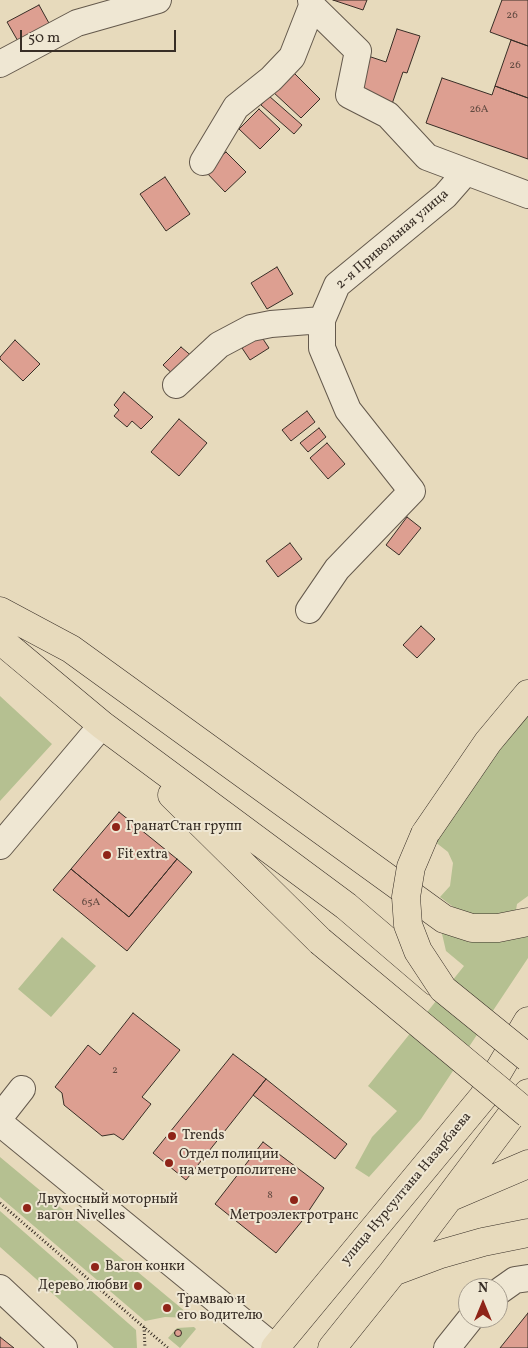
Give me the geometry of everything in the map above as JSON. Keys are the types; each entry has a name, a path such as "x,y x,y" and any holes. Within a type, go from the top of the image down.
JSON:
{"main road":[{"path":"0,611 71,649 444,919 472,928 498,928 528,922"},
{"path":"0,640 102,725 346,906 528,1058"},
{"path":"444,989 418,952 408,925 406,897 411,867 425,834 488,742 528,694"},
{"path":"102,725 320,941 528,1114"},
{"name":"улица Нурсултана Назарбаева","path":"275,1348 390,1211 482,1097 528,1022"},
{"path":"332,1348 393,1272 528,1094"},
{"path":"449,1197 528,1164"},
{"path":"393,1272 449,1252 484,1242 528,1233"}],"street":[{"path":"0,64 77,23 158,0"},
{"path":"203,162 236,107 292,58 311,3 358,51 349,95 388,115 427,157 528,195"},
{"name":"2-я Привольная улица","path":"309,610 337,569 412,491 348,410 322,348 322,320 337,285 445,196 466,172"},
{"path":"176,385 218,346 252,328 270,324 322,320"},
{"path":"0,846 102,725"},
{"path":"0,1117 22,1089"},
{"path":"0,1123 275,1348"},
{"path":"508,1285 515,1280 528,1278"},
{"path":"0,1288 64,1348"},
{"path":"447,1348 463,1328"}],"path":[{"path":"0,1203 168,1348"},
{"path":"144,1327 145,1348"}],"green space":[{"path":"0,696 52,744 0,801"},
{"path":"528,709 528,896 517,904 515,916 494,920 456,909 440,897 450,886 453,863 448,852 434,841"},
{"path":"439,921 528,934 528,958 421,1119 369,1177 355,1168 372,1137 397,1111 368,1086 464,966 446,951"},
{"path":"62,937 96,966 51,1017 18,989"},
{"path":"0,1157 193,1318 165,1317 145,1321 0,1197"},
{"path":"0,1211 136,1330 137,1348 114,1348 0,1247"},
{"path":"194,1327 196,1329 180,1348 168,1338 177,1328"}],"building":[{"path":"333,0 367,0 363,10"},
{"path":"502,0 528,0 528,46 490,32"},
{"path":"39,5 50,25 19,43 7,22"},
{"path":"397,29 420,36 407,73 403,72 392,104 356,92 368,56 386,62"},
{"path":"511,40 528,46 528,98 495,86"},
{"path":"292,71 320,99 301,118 272,91"},
{"path":"442,78 492,95 495,86 528,98 528,159 426,123"},
{"path":"269,96 302,125 294,134 261,105"},
{"path":"259,109 280,129 260,149 239,129"},
{"path":"226,152 246,172 225,192 205,171"},
{"path":"165,177 190,214 166,231 140,194"},
{"path":"277,267 293,294 267,309 251,283"},
{"path":"261,336 269,348 250,360 242,348"},
{"path":"15,340 40,364 23,381 0,359"},
{"path":"181,347 194,358 176,377 163,365"},
{"path":"124,392 153,417 141,429 132,421 127,427 114,416 119,410 114,405"},
{"path":"307,411 315,422 291,441 282,430"},
{"path":"179,419 207,443 179,476 151,452"},
{"path":"319,428 326,437 308,452 300,443"},
{"path":"327,443 345,464 328,479 310,458"},
{"path":"407,517 421,528 399,555 386,545"},
{"path":"290,543 302,559 278,577 266,561"},
{"path":"421,626 435,639 417,658 403,645"},
{"path":"119,812 177,859 129,917 71,869"},
{"path":"177,859 192,872 127,951 53,890 71,869 129,917"},
{"path":"133,1013 180,1050 142,1097 151,1104 123,1140 114,1134 102,1136 64,1105 62,1093 55,1087 88,1045 100,1055"},
{"path":"233,1054 266,1079 186,1180 153,1153"},
{"path":"266,1079 347,1144 335,1159 253,1095"},
{"path":"263,1142 324,1188 302,1221 276,1253 215,1204"},
{"path":"528,1313 528,1348 500,1348"},
{"path":"178,1330 181,1333 178,1336 175,1333"},
{"path":"0,1337 14,1348 0,1348"}],"place":[{"name":"ГранатСтан групп","path":"116,827"},
{"name":"Fit extra","path":"107,855"},
{"name":"Trends","path":"172,1136"},
{"name":"Отдел полиции на метрополитене","path":"169,1163"},
{"name":"Метроэлектротранс","path":"294,1200"},
{"name":"Двухосный моторный вагон Nivelles","path":"27,1208"},
{"name":"Вагон конки","path":"95,1267"},
{"name":"Дерево любви","path":"138,1286"},
{"name":"Трамваю и его водителю","path":"167,1308"}]}
